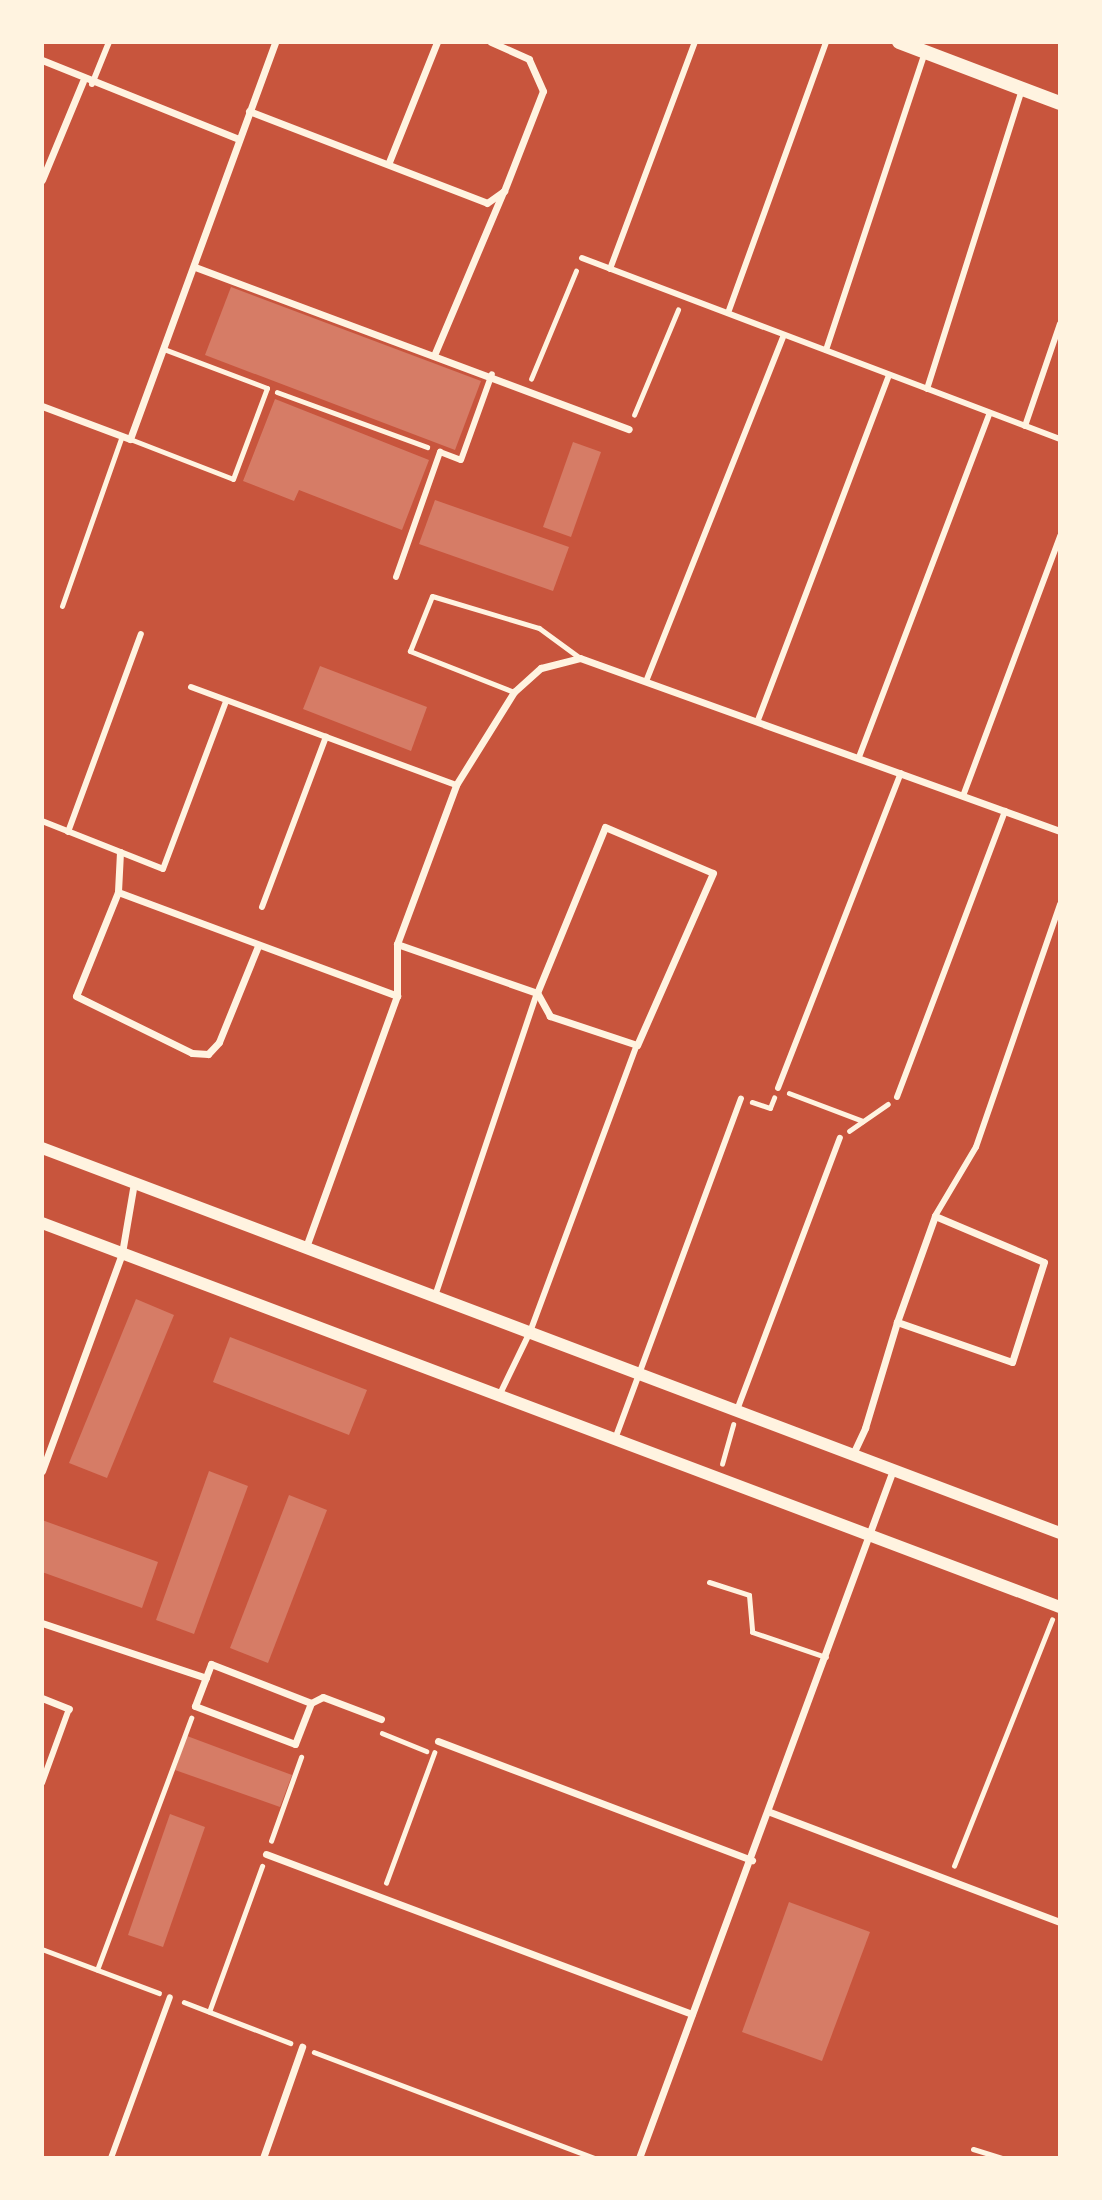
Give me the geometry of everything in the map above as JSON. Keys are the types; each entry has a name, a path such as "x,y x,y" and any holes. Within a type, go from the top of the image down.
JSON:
{"main road":[{"path":"899,42 1060,103"}],"street":[{"path":"92,84 109,42"},
{"path":"42,406 126,437 164,349 195,267 275,42"},
{"path":"389,162 437,42"},
{"path":"435,353 543,91 529,59 491,42"},
{"path":"610,269 695,42"},
{"path":"728,313 827,42"},
{"path":"826,350 925,52"},
{"path":"42,60 83,81 239,139"},
{"path":"42,180 83,81"},
{"path":"927,389 1023,88"},
{"path":"249,111 389,162 481,203 504,191"},
{"path":"582,258 1060,439"},
{"path":"195,267 528,387 629,429"},
{"path":"1025,426 1060,324"},
{"path":"648,679 785,335"},
{"path":"396,577 440,452 461,460 492,374"},
{"path":"758,720 889,374"},
{"path":"859,757 990,413"},
{"path":"963,796 1060,536"},
{"path":"68,832 141,634"},
{"path":"306,1247 397,996 397,944 456,785 514,692 561,660 580,658 648,679 1060,831"},
{"path":"191,687 456,785"},
{"path":"42,821 163,869 226,701"},
{"path":"262,907 326,737"},
{"path":"778,1088 901,773"},
{"path":"897,1097 1005,811"},
{"path":"435,1296 537,993 605,827 713,873 637,1045 530,1332 499,1396"},
{"path":"120,852 118,892 76,996 192,1053 208,1054 219,1042 258,946"},
{"path":"118,892 397,996"},
{"path":"853,1454 935,1216 976,1147 1060,904"},
{"path":"397,944 537,993 550,1016 637,1045"},
{"path":"615,1439 741,1099"},
{"path":"737,1410 840,1138"},
{"path":"42,1148 1060,1533"},
{"path":"42,1471 121,1253 134,1182"},
{"path":"897,1322 1012,1362 1044,1262 935,1216"},
{"path":"42,1223 870,1536 1059,1604"},
{"path":"639,2158 770,1812 893,1470"},
{"path":"42,1623 206,1678"},
{"path":"311,1703 211,1664 195,1706 295,1744 311,1703 323,1697 381,1719"},
{"path":"42,1698 69,1709 42,1783"},
{"path":"438,1741 751,1860"},
{"path":"770,1812 1060,1922"},
{"path":"266,1854 692,2014"},
{"path":"111,2158 170,1997"},
{"path":"263,2158 302,2047"}],"lane":[{"path":"62,606 126,437 233,479 267,387 164,349"},
{"path":"514,692 410,651 432,596 539,628 580,658"},
{"path":"709,1582 749,1595 752,1632 826,1657"},
{"path":"974,2149 1002,2158"}],"path":[{"path":"528,387 582,258"},
{"path":"629,429 683,296"},
{"path":"267,387 440,452"},
{"path":"778,1088 863,1121"},
{"path":"840,1138 897,1097"},
{"path":"717,1478 737,1410"},
{"path":"948,1879 1059,1604"},
{"path":"97,1970 195,1706"},
{"path":"381,1897 438,1741"},
{"path":"302,2047 594,2158"}],"building":[{"path":"231,287 481,381 455,450 205,355"},
{"path":"275,399 429,460 402,530 299,490 294,501 243,481"},
{"path":"573,442 601,452 571,537 543,527"},
{"path":"435,500 569,547 553,591 419,544"},
{"path":"320,666 427,707 411,751 303,709"},
{"path":"136,1299 174,1315 107,1478 69,1463"},
{"path":"230,1337 367,1390 349,1435 213,1382"},
{"path":"209,1471 248,1486 194,1634 156,1620"},
{"path":"289,1495 327,1510 268,1663 230,1648"},
{"path":"42,1520 158,1562 142,1608 42,1572"},
{"path":"187,1736 292,1775 280,1807 175,1770"},
{"path":"170,1814 205,1827 163,1947 128,1935"},
{"path":"789,1902 870,1932 822,2061 742,2032"}]}
